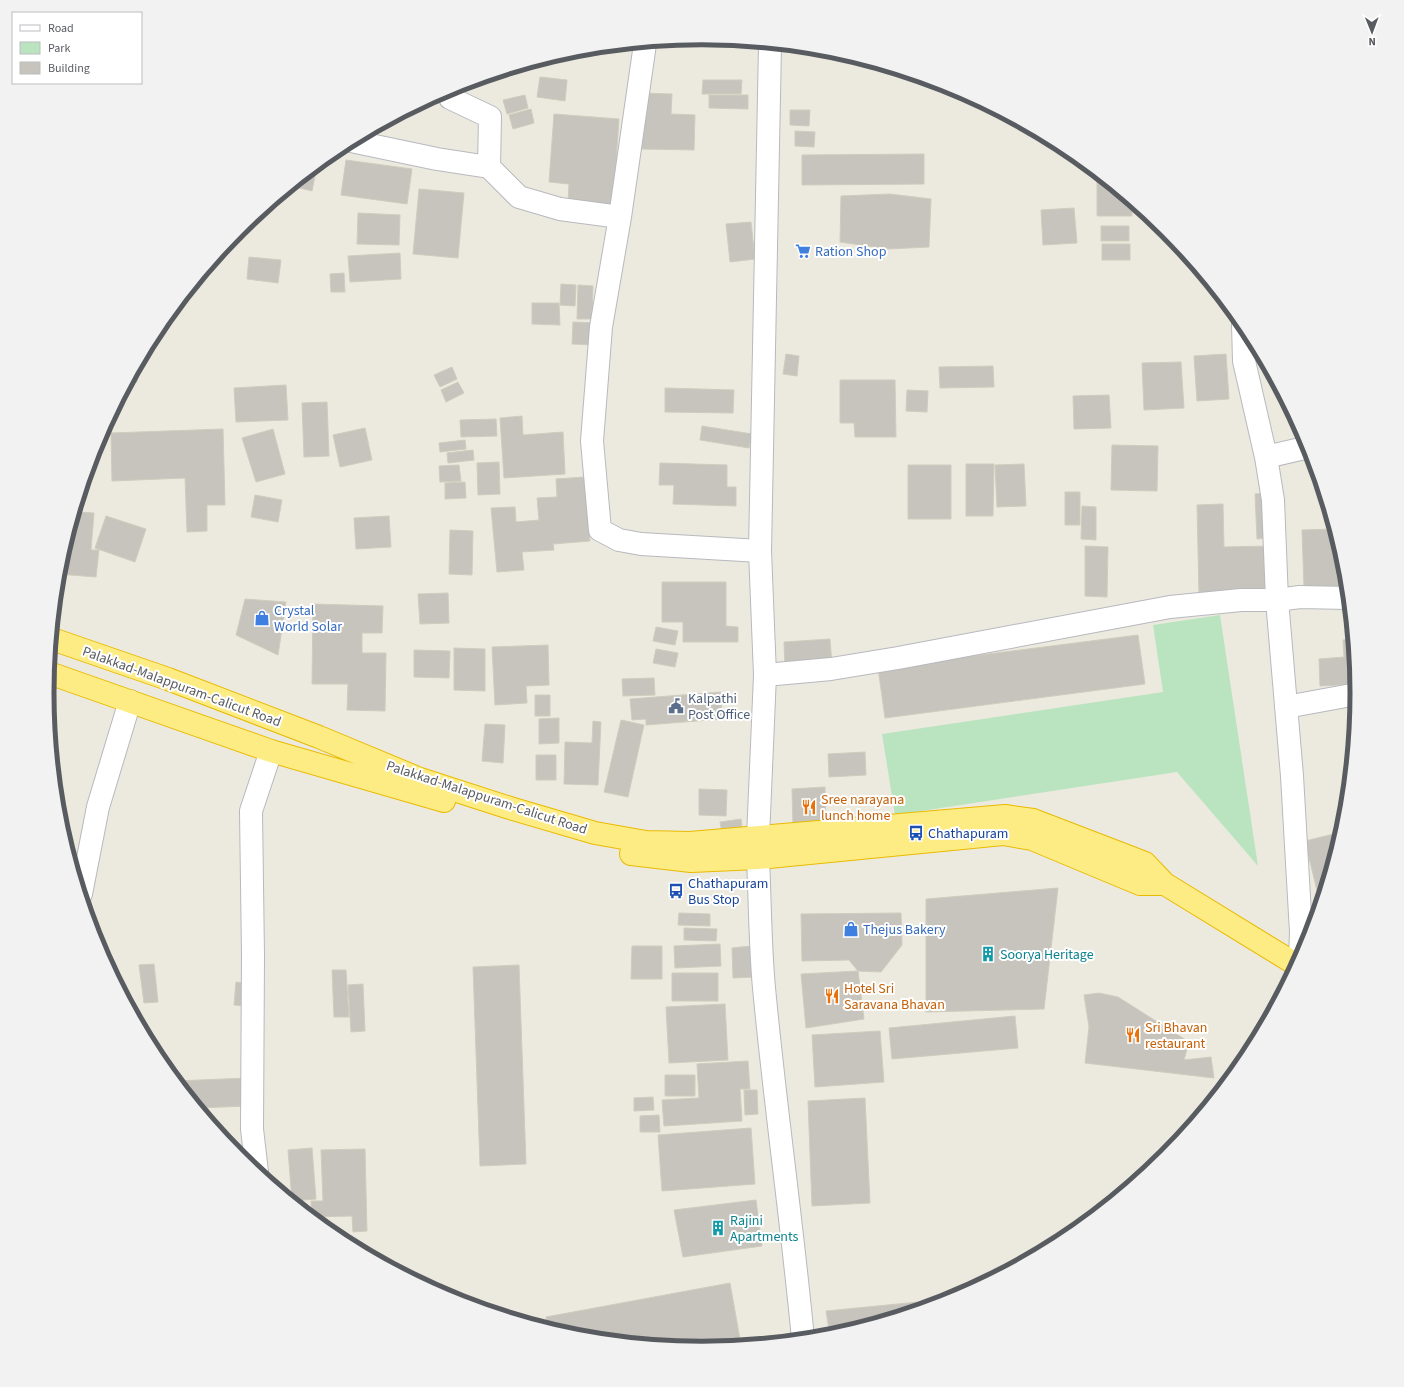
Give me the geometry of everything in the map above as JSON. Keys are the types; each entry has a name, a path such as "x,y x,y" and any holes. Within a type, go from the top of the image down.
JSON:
{"highway":[{"name":"Palakkad-Malappuram-Calicut Road","path":"56,640 168,679 319,737 420,779 510,808 595,833 646,842 690,843 758,848"},
{"name":"Palakkad-Malappuram-Calicut Road","path":"54,675 271,751 612,850 635,855 691,861 758,848 1005,816 1033,820 1145,863 1165,884 1292,962"}],"street":[{"path":"644,48 620,217 601,327 592,441 600,530 619,540 641,544 760,551"},
{"path":"770,49 760,551 765,675 758,848 764,986 778,1130 796,1267 802,1334"},
{"path":"449,96 450,98 490,117 489,167"},
{"path":"359,144 437,159 489,167 519,197 560,209 620,217"},
{"path":"1243,337 1244,361 1266,457 1273,500 1277,600 1292,776 1301,943"},
{"path":"1266,457 1302,449"},
{"path":"765,675 831,668 898,658 1170,606 1241,600 1277,600 1300,597 1343,598"},
{"path":"1286,707 1350,695"},
{"path":"83,884 98,807 130,701"},
{"path":"256,1164 252,1129 253,956 251,811 271,751"}],"green space":[{"path":"1220,615 1258,866 1177,772 895,815 882,734 1163,692 1153,625"}],"building":[{"path":"540,77 567,80 565,101 537,97"},
{"path":"703,80 742,80 741,94 702,94"},
{"path":"643,93 672,94 671,114 695,115 694,150 642,149"},
{"path":"525,95 528,108 507,114 503,100"},
{"path":"709,95 748,95 748,109 709,108"},
{"path":"531,109 534,123 513,129 509,115"},
{"path":"790,110 810,110 809,126 790,125"},
{"path":"554,114 619,119 613,206 568,203 569,184 549,182"},
{"path":"795,131 815,132 814,147 795,146"},
{"path":"924,154 924,184 802,185 802,155"},
{"path":"346,160 412,169 407,204 341,195"},
{"path":"316,173 312,191 297,187"},
{"path":"1097,181 1100,181 1132,208 1132,216 1097,216"},
{"path":"419,189 464,193 458,258 413,254"},
{"path":"890,194 931,199 929,247 888,249 840,242 841,196"},
{"path":"1074,208 1077,243 1043,245 1041,210"},
{"path":"358,213 400,215 399,245 357,244"},
{"path":"751,222 755,259 730,262 726,224"},
{"path":"1101,226 1129,226 1129,241 1101,241"},
{"path":"1102,244 1130,244 1130,260 1102,260"},
{"path":"400,253 401,279 350,282 348,256"},
{"path":"249,257 281,260 278,283 247,279"},
{"path":"344,273 345,292 331,292 330,274"},
{"path":"561,284 576,285 575,306 560,305"},
{"path":"578,285 593,286 592,319 577,319"},
{"path":"532,303 559,303 560,325 532,324"},
{"path":"573,322 596,323 595,345 572,344"},
{"path":"786,354 799,356 797,376 783,374"},
{"path":"1226,354 1229,399 1197,401 1194,356"},
{"path":"1181,362 1184,408 1144,410 1142,363"},
{"path":"993,366 994,387 940,388 939,367"},
{"path":"452,367 457,379 440,387 434,375"},
{"path":"137,376 137,382 133,382"},
{"path":"840,380 895,380 896,437 855,437 854,423 840,423"},
{"path":"458,382 464,393 446,402 441,390"},
{"path":"286,385 288,420 236,422 234,388"},
{"path":"665,388 734,390 733,413 665,412"},
{"path":"907,390 928,391 927,412 906,411"},
{"path":"1109,395 1111,428 1074,429 1073,396"},
{"path":"327,402 329,456 304,457 302,403"},
{"path":"522,416 523,435 563,432 565,474 504,478 500,418"},
{"path":"496,419 497,436 461,437 460,420"},
{"path":"702,426 752,434 749,448 700,440"},
{"path":"365,428 372,460 340,467 333,435"},
{"path":"223,429 225,505 207,505 207,531 187,532 185,478 112,481 111,433"},
{"path":"273,429 285,474 256,482 242,438"},
{"path":"465,440 466,449 440,452 439,443"},
{"path":"1112,445 1158,446 1157,491 1111,490"},
{"path":"473,450 474,460 448,463 447,453"},
{"path":"499,462 500,494 478,495 477,463"},
{"path":"660,463 727,465 727,487 736,487 736,506 673,504 674,485 659,485"},
{"path":"966,464 994,464 993,516 966,516"},
{"path":"1024,464 1026,506 997,507 995,465"},
{"path":"459,465 461,481 440,482 439,466"},
{"path":"908,465 951,465 951,519 908,519"},
{"path":"584,477 590,541 553,544 554,550 522,552 524,570 497,572 491,508 515,507 516,522 539,520 537,498 557,497 556,479"},
{"path":"465,482 466,498 445,499 445,483"},
{"path":"1065,492 1080,492 1080,525 1065,525"},
{"path":"1267,493 1269,538 1257,539 1255,494"},
{"path":"255,495 282,500 278,522 251,517"},
{"path":"1223,504 1224,547 1270,546 1272,594 1199,596 1197,505"},
{"path":"1082,506 1096,507 1096,540 1081,539"},
{"path":"80,512 94,513 91,550 99,550 96,577 65,575"},
{"path":"106,516 146,529 135,562 95,548"},
{"path":"389,516 391,547 356,549 354,518"},
{"path":"1329,529 1341,586 1304,587 1302,530"},
{"path":"450,530 473,531 472,575 449,574"},
{"path":"1085,546 1108,547 1107,597 1085,596"},
{"path":"662,582 726,582 726,626 738,627 738,642 683,642 683,622 662,622"},
{"path":"448,593 449,623 420,624 418,594"},
{"name":"Crystal World Solar","path":"245,599 286,602 278,655 236,635"},
{"path":"313,604 383,606 382,633 362,633 362,653 386,653 385,711 347,710 348,684 312,684"},
{"path":"656,627 678,631 675,645 653,641"},
{"path":"1138,635 1145,684 885,718 878,668"},
{"path":"830,639 832,665 785,667 784,642"},
{"path":"1348,639 1350,684 1320,686 1319,659 1344,657 1343,640"},
{"path":"548,645 549,685 526,686 527,703 495,705 492,647"},
{"path":"454,648 485,649 485,691 454,690"},
{"path":"656,649 678,653 675,667 653,663"},
{"path":"414,650 450,651 449,678 414,677"},
{"path":"654,678 655,695 623,696 622,679"},
{"name":"Kalpathi Post Office","path":"721,692 722,719 646,725 646,719 632,720 630,699"},
{"path":"535,695 550,695 550,716 535,716"},
{"path":"559,718 559,743 539,744 539,719"},
{"path":"621,720 644,725 628,797 604,792"},
{"path":"593,721 601,722 598,785 564,784 565,742 592,743"},
{"path":"485,724 505,725 503,763 482,761"},
{"path":"865,752 866,775 829,777 828,754"},
{"path":"536,755 556,755 556,780 536,780"},
{"name":"Sree narayana lunch home","path":"825,787 826,825 793,827 792,789"},
{"path":"699,789 727,790 726,816 699,815"},
{"path":"741,819 743,835 723,838 720,822"},
{"path":"1335,834 1318,895 1305,841"},
{"name":"Soorya Heritage","path":"1058,888 1044,1009 926,1012 926,899"},
{"path":"679,913 710,914 710,926 678,925"},
{"name":"Thejus Bakery","path":"901,913 902,945 881,972 858,971 849,960 802,961 801,914"},
{"path":"684,928 717,929 716,941 684,940"},
{"path":"720,944 721,966 675,968 674,946"},
{"path":"632,946 662,946 662,979 631,979"},
{"path":"751,946 753,977 733,978 732,948"},
{"path":"154,964 158,1002 144,1003 139,965"},
{"path":"519,965 526,1164 480,1166 473,967"},
{"path":"332,970 346,970 349,1017 334,1017"},
{"name":"Hotel Sri Saravana Bhavan","path":"858,971 864,1019 806,1028 801,974"},
{"path":"672,973 718,973 718,1001 672,1001"},
{"path":"236,982 248,983 246,1006 234,1005"},
{"path":"363,984 365,1031 351,1032 348,985"},
{"name":"Sri Bhavan restaurant","path":"1099,993 1118,997 1189,1042 1184,1060 1211,1057 1214,1078 1085,1063 1089,1027 1084,995"},
{"path":"725,1004 728,1060 669,1063 666,1007"},
{"path":"1015,1016 1018,1048 892,1059 889,1028"},
{"path":"880,1031 884,1082 815,1087 812,1035"},
{"path":"748,1061 750,1089 740,1089 742,1121 664,1126 662,1100 699,1098 697,1064"},
{"path":"665,1075 695,1075 695,1096 665,1096"},
{"path":"247,1078 248,1106 204,1108 183,1081"},
{"path":"744,1090 757,1090 758,1114 745,1115"},
{"path":"653,1097 654,1110 634,1111 634,1098"},
{"path":"865,1098 870,1203 812,1206 808,1101"},
{"path":"659,1115 660,1132 640,1132 640,1116"},
{"path":"751,1128 755,1184 662,1191 658,1135"},
{"path":"312,1148 316,1199 298,1201 292,1195 288,1150"},
{"path":"365,1149 367,1231 353,1232 352,1216 319,1217 312,1211 311,1201 323,1201 321,1150"},
{"name":"Rajini Apartments","path":"756,1200 762,1246 683,1257 674,1210"},
{"path":"730,1283 740,1341 660,1341 617,1336 575,1330 547,1323 546,1317"},
{"path":"918,1302 918,1305 870,1320 829,1330 826,1311"}],"place":[{"name":"Ration Shop","path":"803,251"},
{"name":"Crystal World Solar","path":"262,618"},
{"name":"Kalpathi Post Office","path":"676,706"},
{"name":"Sree narayana lunch home","path":"809,807"},
{"name":"Chathapuram","path":"916,833"},
{"name":"Chathapuram Bus Stop","path":"676,891"},
{"name":"Thejus Bakery","path":"851,929"},
{"name":"Soorya Heritage","path":"988,954"},
{"name":"Hotel Sri Saravana Bhavan","path":"832,996"},
{"name":"Sri Bhavan restaurant","path":"1133,1035"},
{"name":"Rajini Apartments","path":"718,1228"}]}
